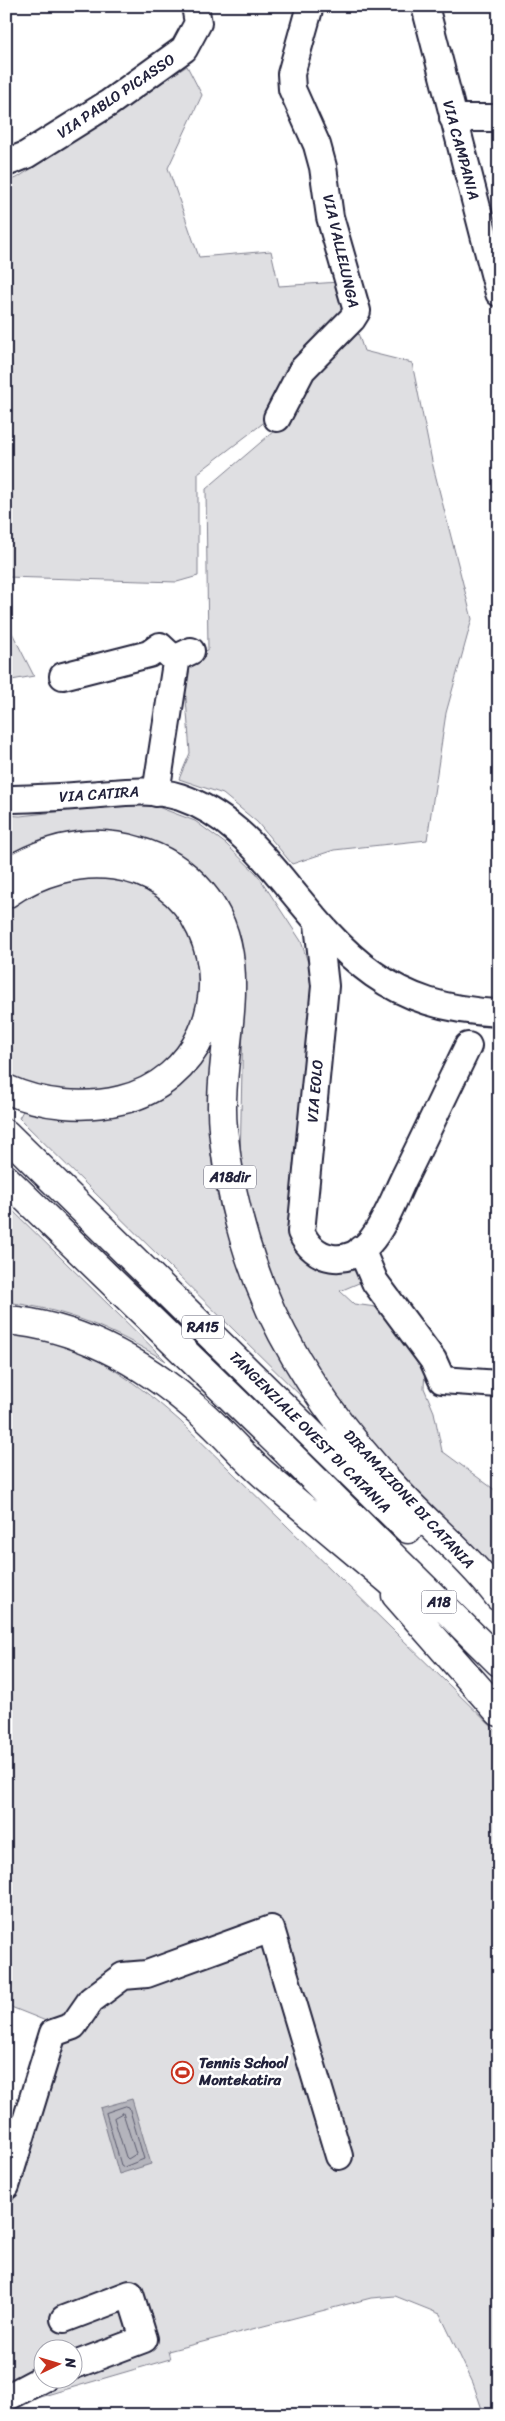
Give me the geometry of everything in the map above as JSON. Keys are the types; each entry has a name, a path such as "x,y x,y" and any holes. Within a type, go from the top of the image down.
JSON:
{"highway":[{"name":"DIRAMAZIONE DI CATANIA","path":"6,873 47,853 87,844 105,844 143,852 162,861 178,870 207,899 225,932 231,970 222,1090 223,1127 228,1164 236,1207 246,1244 270,1308 302,1369 329,1411 399,1493 499,1596"},
{"path":"6,894 36,876 69,866 104,864 136,870 167,886 191,912 201,928 207,946 212,979 212,1000 201,1037 179,1069 152,1090 115,1101 74,1105 33,1099 6,1089"},
{"name":"TANGENZIALE OVEST DI CATANIA","path":"6,1134 399,1520"},
{"name":"TANGENZIALE OVEST DI CATANIA","path":"6,1179 282,1447 371,1550"},
{"path":"6,1320 28,1322 76,1333 122,1355 201,1412 267,1478 371,1550 499,1675"},
{"name":"A18","path":"399,1520 499,1616"},
{"path":"371,1550 499,1712"},
{"name":"A18","path":"371,1550 499,1662"}],"street":[{"name":"VIA PABLO PICASSO","path":"6,163 26,155 109,103 184,49 198,23 195,6"},
{"name":"VIA VALLELUNGA","path":"277,418 302,370 352,319 357,310 330,217 323,167 317,145 292,89 290,74 310,6"},
{"name":"VIA CAMPANIA","path":"425,6 499,293"},
{"path":"453,118 499,118"},
{"path":"64,676 149,654 160,646 183,655 176,663 156,793"},
{"name":"VIA CATIRA","path":"6,799 31,799 145,790 180,797 209,810 237,829 264,858 318,924"},
{"path":"318,924 417,985 456,996 499,1001"},
{"path":"318,924 357,964 412,997 452,1007 499,1013"},
{"name":"VIA EOLO","path":"318,924 325,986 301,1232 306,1244 315,1253 334,1258 353,1255 365,1246"},
{"path":"468,1046 392,1204 365,1246 375,1282 433,1360 442,1380 499,1384"},
{"path":"6,2186 53,2033 72,2026 91,2000 123,1976 147,1974 271,1929 339,2156"},
{"path":"64,2319 130,2294 152,2342 82,2363"},
{"path":"6,2398 32,2384"}],"shaded area":[{"path":"187,66 202,95 168,168 199,257 271,251 279,286 339,282 346,313 296,363 262,424 198,473 198,576 177,582 6,577 6,181 17,178"},
{"path":"355,324 364,351 412,363 433,466 472,619 446,713 427,840 334,850 292,864 257,822 223,794 179,779 190,753 183,657 208,650 206,489 281,425 304,375"},
{"path":"6,621 34,676 6,681"},
{"path":"128,804 158,807 195,821 226,844 257,874 301,941 311,972 313,998 292,1240 300,1255 317,1264 359,1265 366,1280 340,1291 354,1304 383,1308 425,1369 424,1388 434,1412 442,1451 499,1493 499,1577 395,1475 307,1357 271,1281 251,1222 240,1164 244,972 236,925 211,885 6,860 6,815 20,816"},
{"path":"93,873 145,883 188,926 199,954 201,1011 166,1066 139,1083 107,1093 41,1089 6,1076 6,910 38,889"},
{"path":"216,1030 209,1124 216,1190 236,1256 249,1287 313,1408 19,1118 24,1109 151,1104 178,1088 195,1071"},
{"path":"6,1204 166,1361 127,1339 89,1322 50,1310 6,1302"},
{"path":"6,1334 58,1344 80,1352 120,1374 159,1403 180,1421 499,1734 499,2415 484,2415 473,2383 440,2314 395,2296 371,2298 168,2351 170,2359 82,2385 82,2338 32,2338 32,2388 71,2388 16,2404 6,2392 6,2215 43,2042 51,2023 6,2005"}],"water":[{"path":"132,2099 151,2164 119,2174 100,2108"}],"place":[{"name":"Tennis School Montekatira","path":"183,2072"}]}
